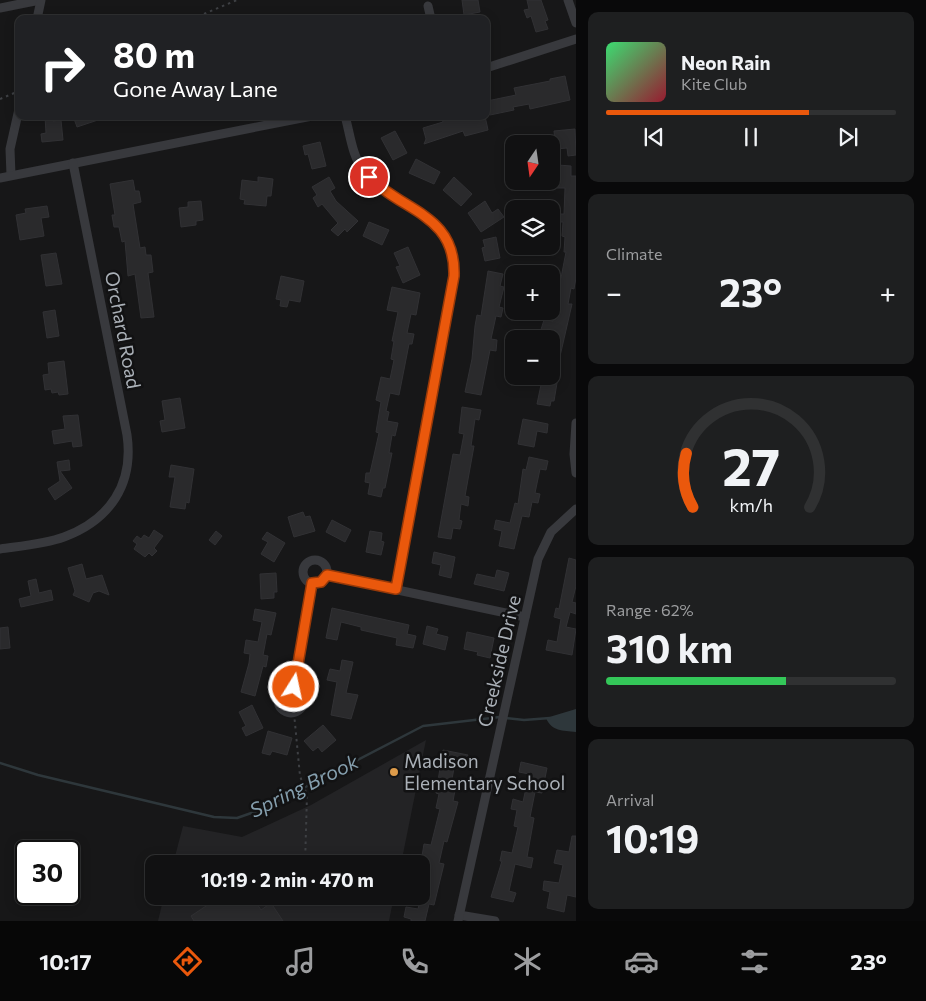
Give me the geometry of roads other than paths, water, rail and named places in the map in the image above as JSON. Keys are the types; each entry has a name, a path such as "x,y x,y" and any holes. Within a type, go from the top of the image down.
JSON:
{"street":[{"path":"0,8 41,0 38,15"},
{"path":"568,0 576,23"},
{"path":"428,6 430,15"},
{"path":"490,67 576,39"},
{"path":"12,175 10,149 17,120"},
{"path":"0,178 292,120"},
{"path":"346,120 352,146 362,169 385,191 422,212 444,233 453,261 454,276 396,589"},
{"name":"Orchard Road","path":"0,550 62,538 89,524 113,502 126,477 129,450 73,163"},
{"path":"576,422 574,454 576,473"},
{"name":"Creekside Drive","path":"458,918 542,548 557,524 576,510"},
{"path":"310,561 323,562 326,566 327,575 321,582 312,583 308,581 303,573 304,568 310,561"},
{"path":"327,575 525,618"},
{"path":"294,687 312,583"},
{"path":"294,687 302,693 304,698 302,708 294,714 284,712 278,703 278,698 284,689 294,687"},
{"path":"458,918 495,921"}],"waterway":[{"name":"Spring Brook","path":"0,763 38,775 214,817 237,818 263,809 423,726 500,717"},
{"name":"Spring Brook","path":"505,718 524,720 550,718"}],"place":[{"name":"Madison Elementary School","path":"394,772"}]}
